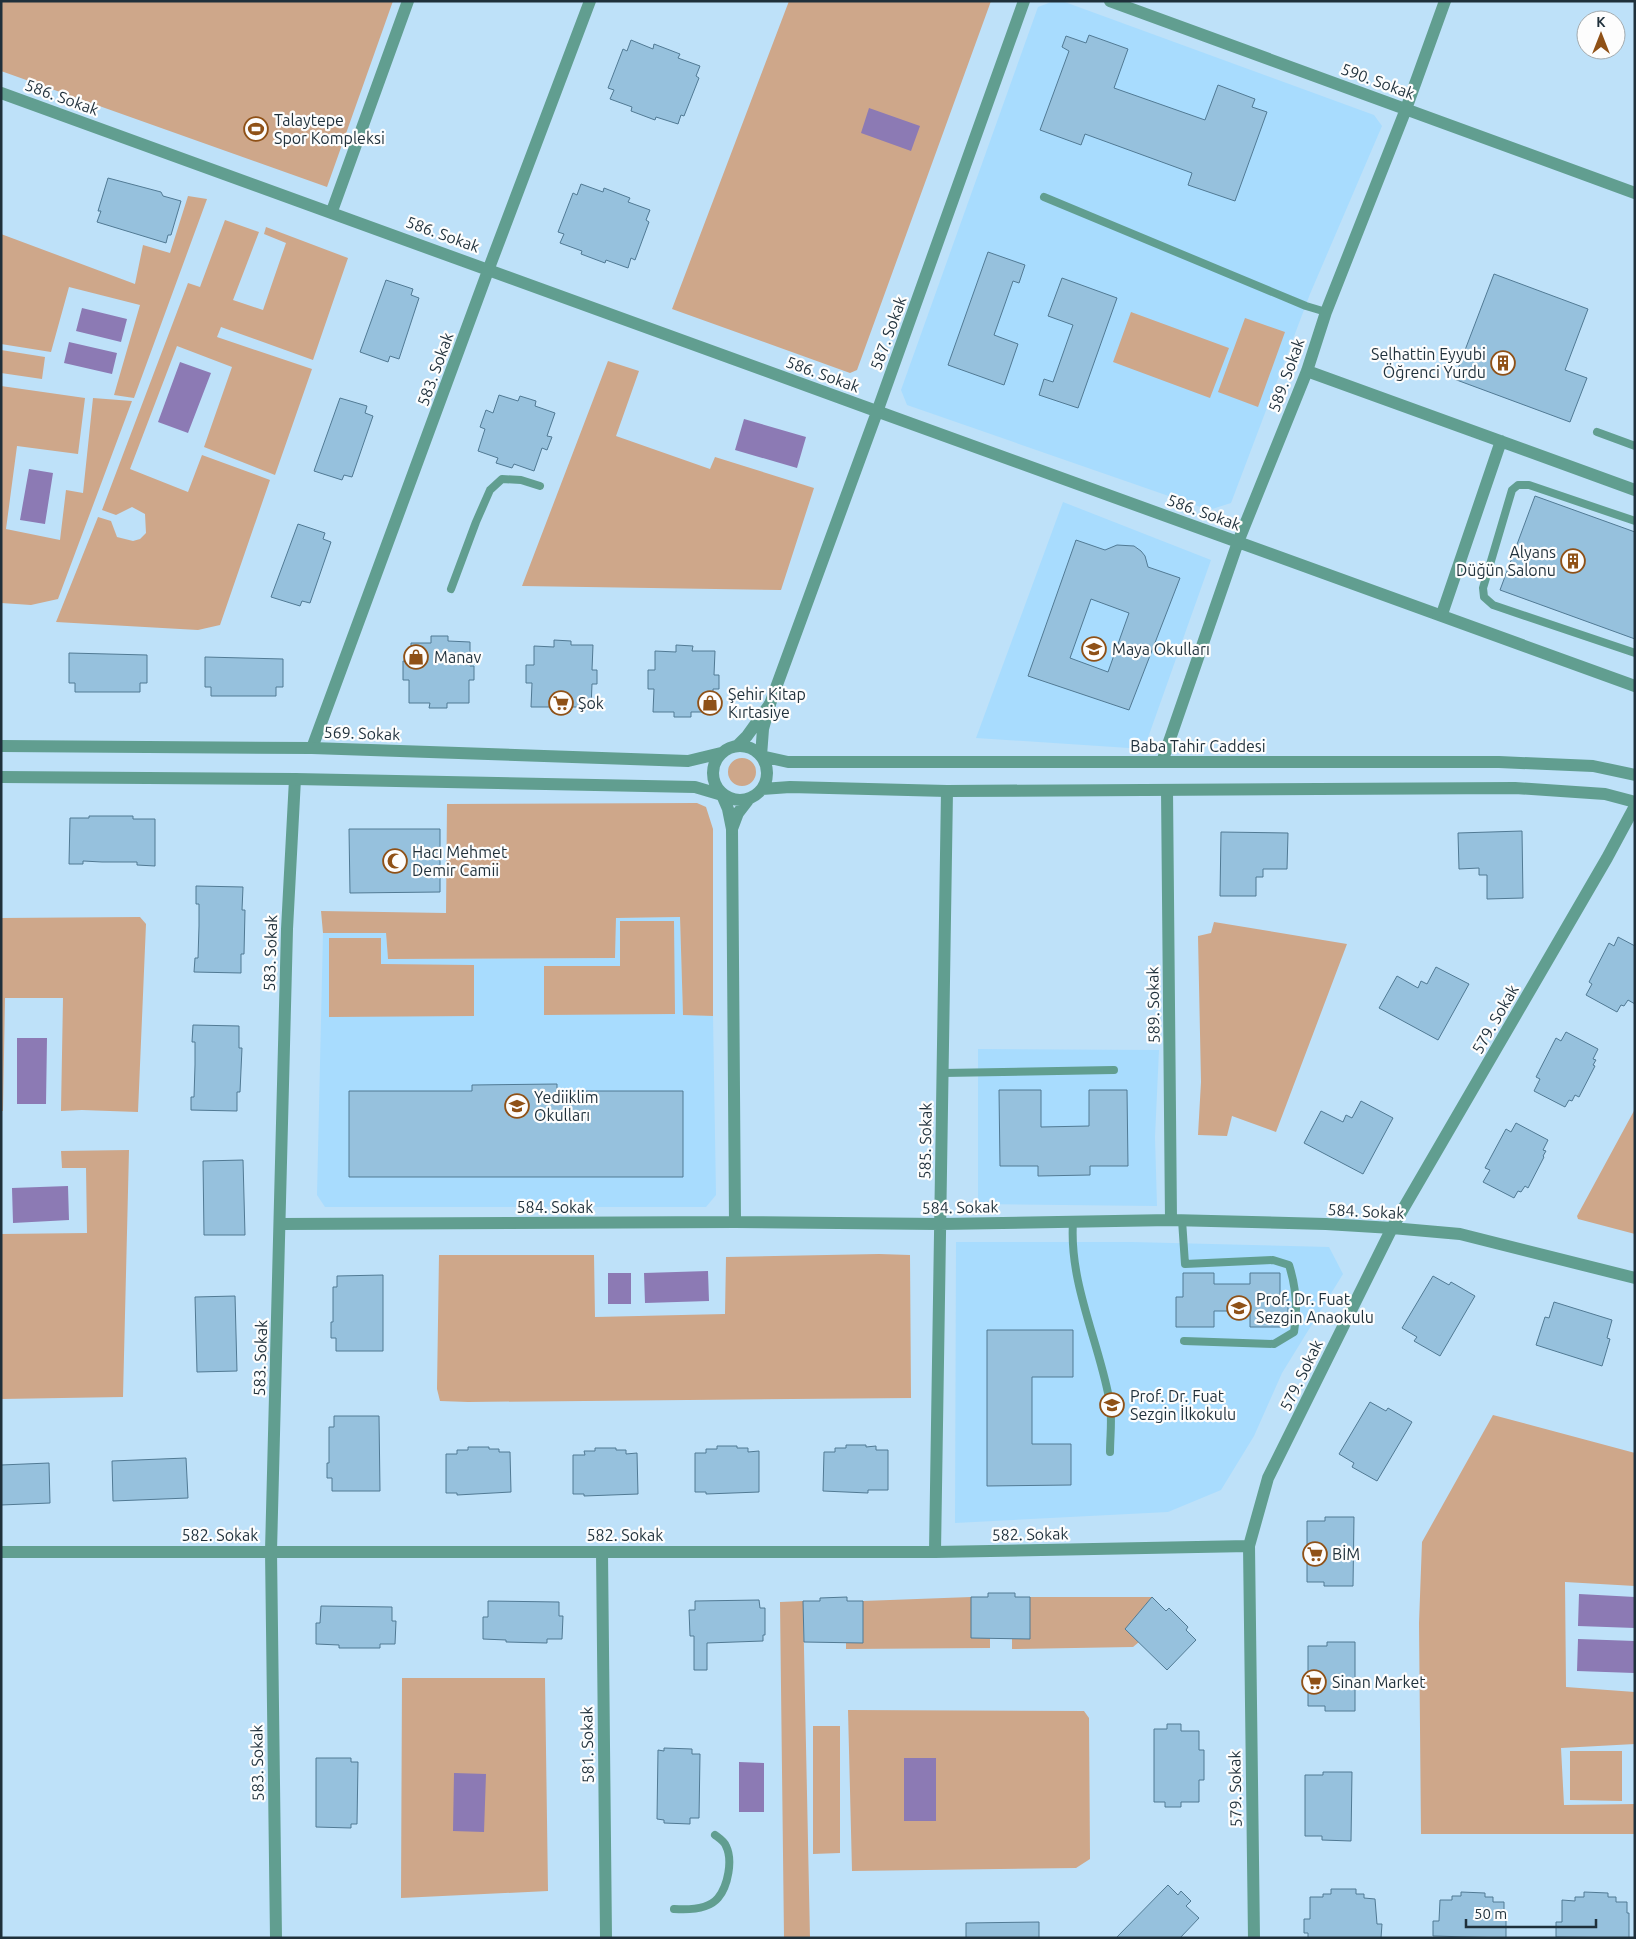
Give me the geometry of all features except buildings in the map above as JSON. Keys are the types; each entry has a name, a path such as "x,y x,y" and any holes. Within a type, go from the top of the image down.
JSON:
{"street":[{"path":"332,211 408,1"},
{"name":"583. Sokak","path":"312,748 489,268 590,1"},
{"name":"587. Sokak","path":"770,704 1024,1"},
{"name":"590. Sokak","path":"1110,1 1635,193"},
{"name":"589. Sokak","path":"1162,762 1238,542 1307,371 1326,312 1406,109 1445,1"},
{"name":"586. Sokak","path":"1,93 332,211 877,412 1442,614 1635,686"},
{"path":"1307,371 1635,490"},
{"path":"1442,614 1501,441"},
{"path":"737,746 747,736 770,704"},
{"path":"761,756 760,746 770,704"},
{"name":"569. Sokak","path":"1,746 312,748 688,761 721,753"},
{"path":"732,829 738,813 748,800 756,796 762,789 766,781 767,772 766,764 755,750 737,746 728,748 721,753 715,760 712,769 712,779 728,809 732,829 735,1222"},
{"name":"Baba Tahir Caddesi","path":"761,756 788,762 1499,762 1593,766 1635,775"},
{"path":"1,777 295,778 695,787 730,799 748,800"},
{"name":"583. Sokak","path":"276,1938 271,1551 287,930 295,778"},
{"path":"762,789 790,787 947,791 1515,788 1605,794 1635,802"},
{"name":"589. Sokak","path":"1167,790 1177,1220"},
{"name":"585. Sokak","path":"935,1552 947,791"},
{"name":"579. Sokak","path":"1254,1938 1249,1546 1268,1478 1392,1228 1607,858 1635,806"},
{"name":"584. Sokak","path":"280,1224 735,1222 940,1224 1177,1220 1392,1228 1460,1234 1635,1278"},
{"name":"582. Sokak","path":"1,1552 935,1552 1249,1546"},
{"name":"581. Sokak","path":"602,1552 606,1938"}],"lane":[{"path":"1044,197 1306,306 1326,312"},
{"path":"1598,432 1635,446"},
{"path":"451,589 490,490 502,479 522,480 540,486"},
{"path":"1635,522 1529,485 1518,485 1512,490 1483,588 1484,597 1493,605 1635,653"},
{"path":"942,1073 1114,1070"},
{"path":"1177,1220 1185,1264 1273,1260 1289,1265 1294,1279 1297,1315 1294,1332 1274,1344 1184,1341"},
{"path":"1073,1222 1072,1242 1086,1312 1110,1400 1110,1452"},
{"path":"674,1909 692,1910 706,1906 718,1899 727,1880 729,1862 726,1845 716,1834"}],"shaded area":[{"name":"Talaytepe Spor Kompleksi","path":"1,1 393,1 327,187 1,71"},
{"path":"789,1 991,1 857,370 850,373 672,309"},
{"path":"1054,1 1062,1 1374,115 1382,126 1310,294 1231,503 1209,510 907,405 901,390 1038,7"},
{"path":"869,108 920,126 911,151 861,133"},
{"path":"188,196 207,199 134,398 114,395 140,305 69,287 51,352 1,344 1,234 135,284 143,245 170,253"},
{"path":"225,220 259,232 233,300 263,310 286,243 264,234 266,227 348,258 313,360 221,327 217,337 312,369 275,475 204,447 232,367 177,346 130,469 188,492 202,455 270,480 220,625 198,630 56,622 98,517 111,521 117,537 133,541 140,539 146,533 145,514 132,507 116,515 102,510 188,283 200,287"},
{"path":"82,308 127,319 121,342 76,331"},
{"path":"1131,312 1229,348 1210,398 1113,362"},
{"path":"1245,318 1285,332 1258,407 1218,392"},
{"path":"69,342 117,353 112,374 64,363"},
{"path":"1,350 45,357 42,379 1,373"},
{"path":"608,361 639,371 616,436 710,469 715,457 814,488 781,590 522,586"},
{"path":"180,362 211,373 188,433 158,422"},
{"path":"1,386 85,398 78,454 17,446 6,529 60,540 66,490 83,493 93,398 132,401 58,599 31,605 1,603"},
{"path":"744,419 806,437 797,468 735,450"},
{"path":"29,469 53,473 45,524 20,520"},
{"name":"Maya Okulları","path":"1063,502 1211,560 1144,749 976,738"},
{"path":"742,758 752,762 756,772 752,782 742,786 732,782 728,772 732,762"},
{"path":"697,803 706,807 713,829 713,1016 683,1015 680,917 616,918 615,958 388,959 386,933 323,933 321,911 446,913 447,804"},
{"path":"140,917 146,924 138,1112 61,1111 63,998 5,998 3,1111 1,1111 1,918"},
{"name":"Yediiklim Okulları","path":"680,917 683,1014 713,1016 716,1195 706,1207 325,1207 317,1195 323,933 386,933 388,959 615,958 616,918"},
{"path":"620,921 674,921 675,1014 544,1015 544,966 620,966"},
{"path":"1214,922 1347,944 1276,1132 1232,1116 1227,1136 1198,1135 1201,1082 1198,936 1211,933"},
{"path":"329,938 381,938 381,964 474,965 474,1016 329,1017"},
{"path":"17,1038 47,1038 46,1104 17,1104"},
{"path":"978,1049 1159,1050 1155,1137 1157,1206 978,1204"},
{"path":"1635,1109 1635,1234 1578,1219 1577,1216"},
{"path":"129,1150 123,1397 1,1399 1,1234 87,1233 86,1168 62,1168 61,1151"},
{"path":"68,1186 69,1220 13,1223 12,1188"},
{"name":"Prof. Dr. Fuat Sezgin İlkokulu","path":"956,1242 1132,1242 1329,1247 1343,1274 1282,1373 1254,1436 1221,1490 1168,1512 955,1523"},
{"path":"439,1255 594,1255 595,1317 725,1314 726,1257 910,1255 911,1398 440,1401 437,1389"},
{"path":"708,1271 709,1301 645,1303 644,1273"},
{"path":"608,1273 631,1273 631,1304 608,1304"},
{"path":"1493,1415 1635,1453 1635,1586 1565,1582 1566,1687 1635,1692 1635,1744 1561,1748 1564,1805 1635,1804 1635,1834 1421,1834 1419,1623 1422,1542"},
{"path":"1579,1594 1635,1597 1635,1628 1578,1626"},
{"path":"971,1597 971,1638 990,1638 990,1648 846,1649 846,1643 863,1643 863,1601"},
{"path":"1030,1597 1152,1597 1126,1629 1139,1642 1133,1647 1012,1649 1012,1639 1030,1639"},
{"path":"803,1601 810,1938 784,1938 780,1602"},
{"path":"1578,1639 1635,1641 1634,1673 1577,1671"},
{"path":"402,1678 545,1678 548,1891 401,1898"},
{"path":"848,1710 1084,1711 1089,1718 1090,1859 1076,1868 852,1871"},
{"path":"813,1726 840,1726 840,1853 813,1854"},
{"path":"1570,1751 1622,1751 1622,1801 1570,1800"},
{"path":"904,1758 936,1758 936,1821 904,1821"},
{"path":"739,1762 764,1763 764,1812 739,1812"},
{"path":"454,1773 486,1774 484,1832 453,1831"}],"place":[{"name":"Talaytepe Spor Kompleksi","path":"256,129"},
{"name":"Selhattin Eyyubi Öğrenci Yurdu","path":"1503,363"},
{"name":"Alyans Düğün Salonu","path":"1573,561"},
{"name":"Maya Okulları","path":"1094,649"},
{"name":"Manav","path":"416,657"},
{"name":"Şok","path":"561,703"},
{"name":"Şehir Kitap Kırtasiye","path":"710,703"},
{"name":"Hacı Mehmet Demir Camii","path":"395,861"},
{"name":"Yediiklim Okulları","path":"517,1106"},
{"name":"Prof. Dr. Fuat Sezgin Anaokulu","path":"1239,1308"},
{"name":"Prof. Dr. Fuat Sezgin İlkokulu","path":"1112,1405"},
{"name":"BİM","path":"1315,1554"},
{"name":"Sinan Market","path":"1314,1682"}]}
